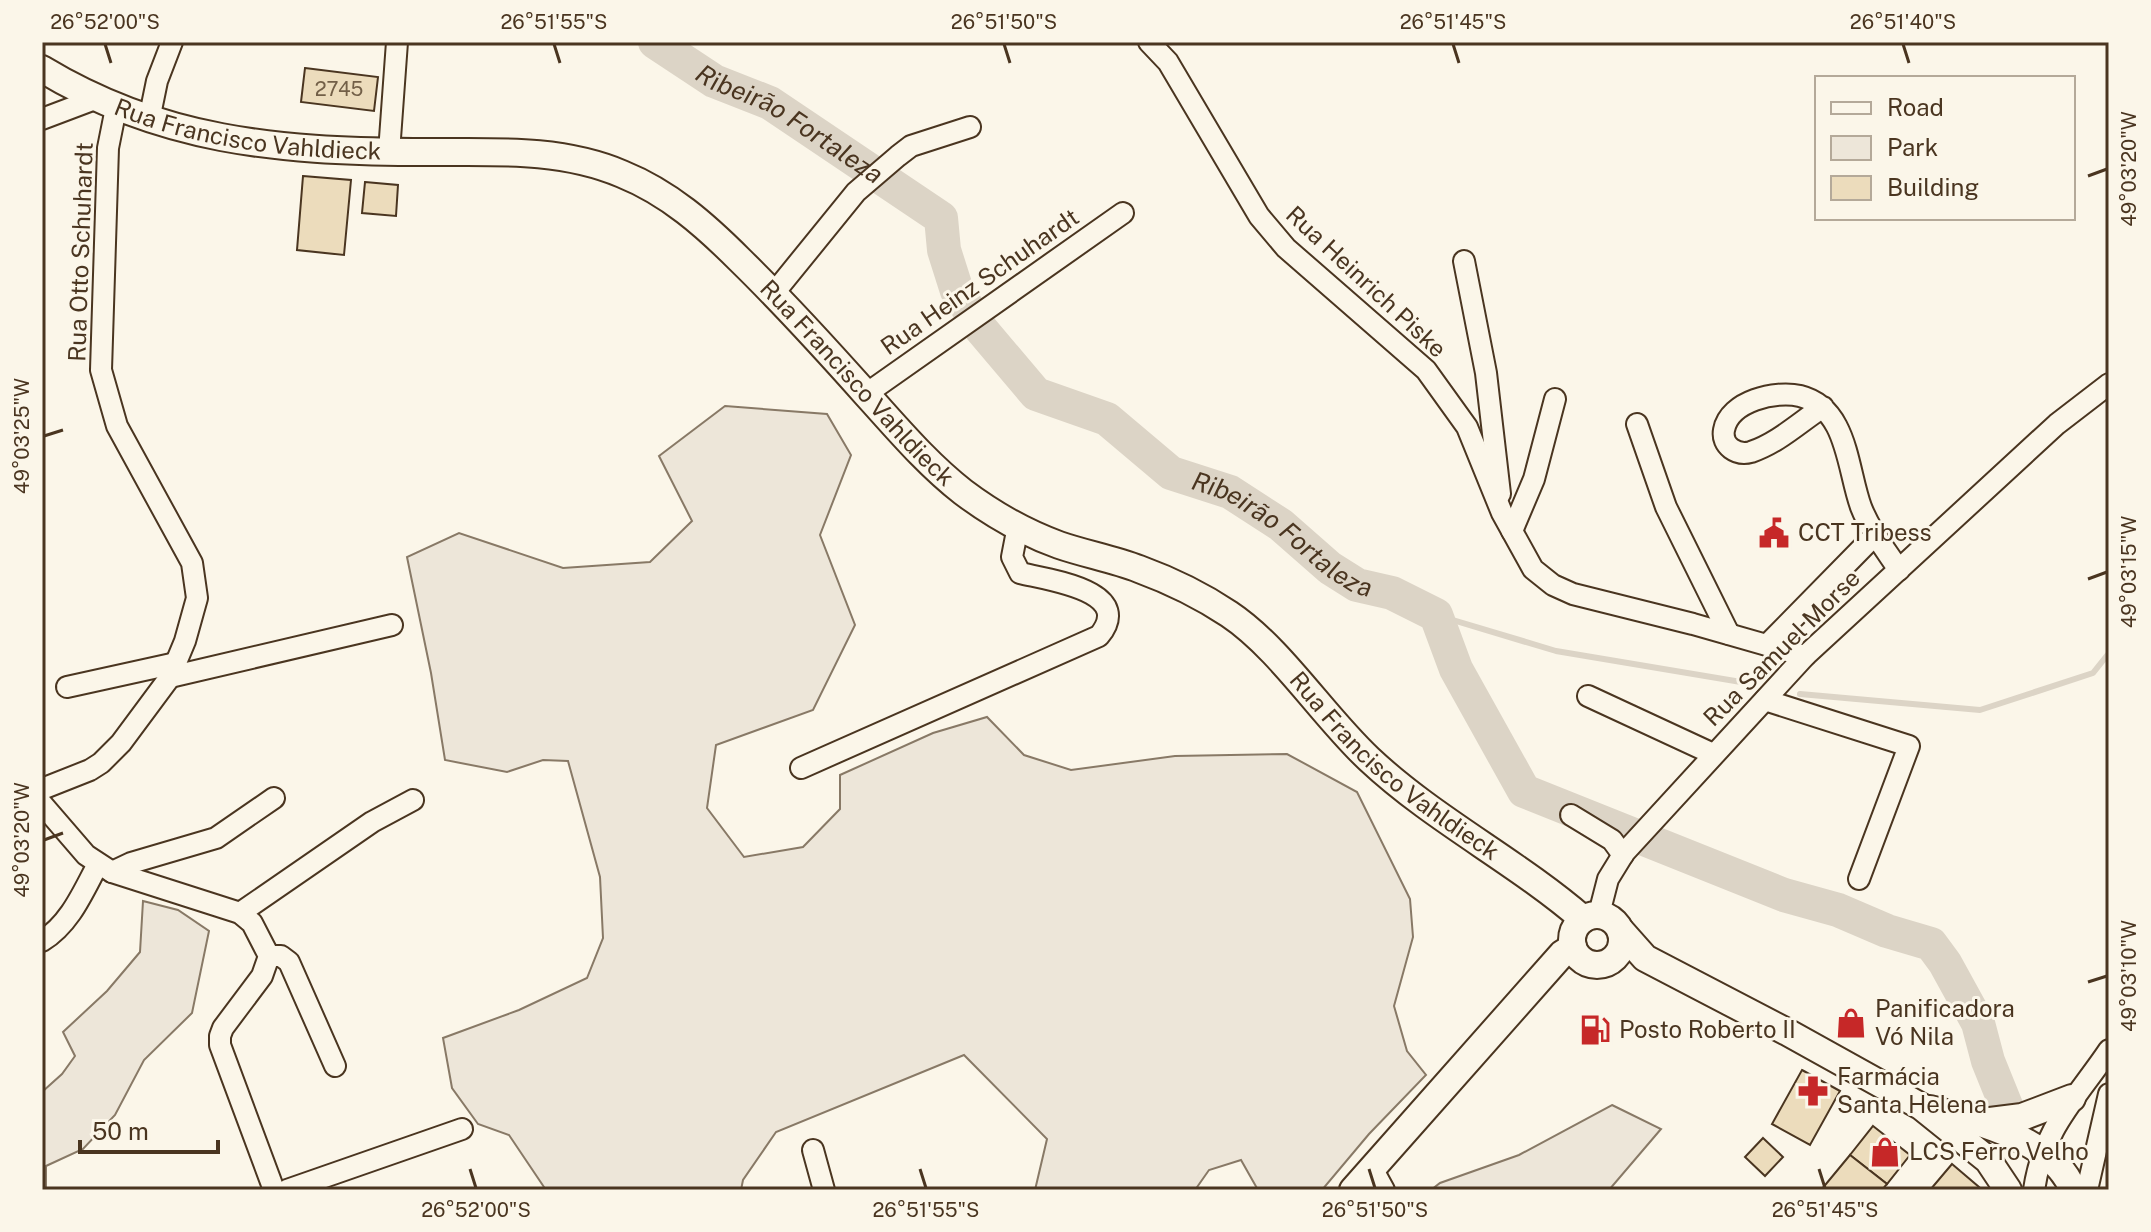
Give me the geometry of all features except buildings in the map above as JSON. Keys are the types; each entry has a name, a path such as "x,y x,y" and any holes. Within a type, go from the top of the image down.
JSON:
{"main road":[{"name":"Rua Francisco Vahldieck","path":"42,69 106,104 182,130 256,143 331,150 517,152 573,157 623,174 658,192 696,217 774,293 933,467 966,495 1018,526 1057,544 1138,569 1229,614 1259,638 1328,718 1372,762 1409,792 1554,893 1591,916 1616,923 1645,958 1922,1107 1988,1160 2008,1190"},
{"path":"1591,916 1573,931 1580,955 1599,965 1612,960 1645,958"},
{"path":"1612,960 1621,950 1621,931"},
{"path":"1353,1190 1378,1179 1550,971 1580,955"},
{"path":"1982,1122 2022,1117 2072,1098"},
{"name":"Rua Francisco Vahldieck","path":"1922,1107 1982,1122 2041,1153 2056,1165 2073,1190"}],"street":[{"path":"149,120 157,81 172,42"},
{"path":"389,152 397,42"},
{"name":"Rua Heinrich Piske","path":"1149,42 1168,62 1259,216 1286,248 1426,370 1467,427 1502,513 1533,569 1553,585 1573,594 1805,656"},
{"path":"42,119 106,104"},
{"name":"Rua Otto Schuhardt","path":"42,789 76,777 101,763 121,743 173,670 197,598 192,563 117,426 101,370 108,148 106,104"},
{"path":"774,293 856,192 898,156 911,146 970,127"},
{"name":"Rua Heinz Schuhardt","path":"866,394 1123,213"},
{"path":"1464,261 1486,373 1502,513"},
{"name":"Rua Samuel Morse","path":"1591,916 1623,854 1805,656 2057,424 2109,384"},
{"path":"1512,531 1534,479 1555,399"},
{"path":"1823,407 1834,421 1861,506 1875,535 1899,570"},
{"path":"1637,424 1666,507 1729,634"},
{"path":"801,768 1099,636 1107,626 1108,611 1103,599 1073,586 1020,573 1012,557 1018,526"},
{"path":"1767,645 1875,535"},
{"path":"67,687 173,670 392,625"},
{"path":"1588,696 1713,754"},
{"path":"1765,700 1909,746 1859,879"},
{"path":"42,941 64,923 105,868 216,838 274,798"},
{"path":"240,913 372,822 413,800"},
{"path":"42,804 86,855 105,868 240,913 252,923 269,956 262,976 220,1036 220,1045 274,1190"},
{"path":"1571,815 1612,840 1623,854"},
{"path":"269,956 281,956 289,962 335,1066"},
{"path":"2034,1190 2041,1153 2072,1098 2109,1050"},
{"path":"2087,1190 2109,1094"},
{"path":"287,1190 462,1129"},
{"path":"813,1150 824,1190"}],"green space":[{"path":"725,406 827,414 851,455 820,535 855,625 813,710 716,745 707,808 744,857 803,847 840,809 840,775 933,733 987,717 1024,755 1071,770 1175,756 1287,754 1357,792 1410,899 1413,937 1394,1006 1407,1051 1426,1075 1369,1134 1322,1190 1258,1190 1241,1160 1209,1170 1195,1190 1035,1190 1047,1139 964,1055 776,1132 743,1180 741,1190 546,1190 509,1135 478,1124 452,1088 443,1038 519,1010 587,978 603,938 600,877 568,761 543,760 507,772 445,760 407,557 459,533 563,568 650,562 692,521 659,456"},
{"path":"143,901 178,910 209,931 192,1013 144,1060 115,1115 83,1149 46,1166 46,1190 42,1190 42,1092 62,1074 75,1056 63,1032 107,991 140,952"},
{"path":"1612,1105 1661,1129 1609,1190 1431,1190 1440,1183 1519,1155"}],"waterway":[{"name":"Ribeirão Fortaleza","path":"655,42 714,81 770,103 941,218 944,250 957,291 981,329 1036,394 1107,419 1171,473 1230,492 1281,525 1330,568 1357,585 1392,593 1436,615 1456,669 1524,791 1784,895 1838,910 1887,931 1931,944 1978,1023 1988,1061 2007,1108"},
{"name":"Ribeirão Fortaleza","path":"1436,615 1556,651 1747,683"},
{"name":"Ribeirão Fortaleza","path":"1800,694 1980,710 2093,673 2109,653"}],"place":[{"name":"CCT Tribess","path":"1774,533"},
{"name":"Panificadora Vó Nila","path":"1851,1023"},
{"name":"Posto Roberto II","path":"1595,1030"},
{"name":"Farmácia Santa Helena","path":"1813,1091"},
{"name":"LCS Ferro Velho","path":"1885,1152"}]}
